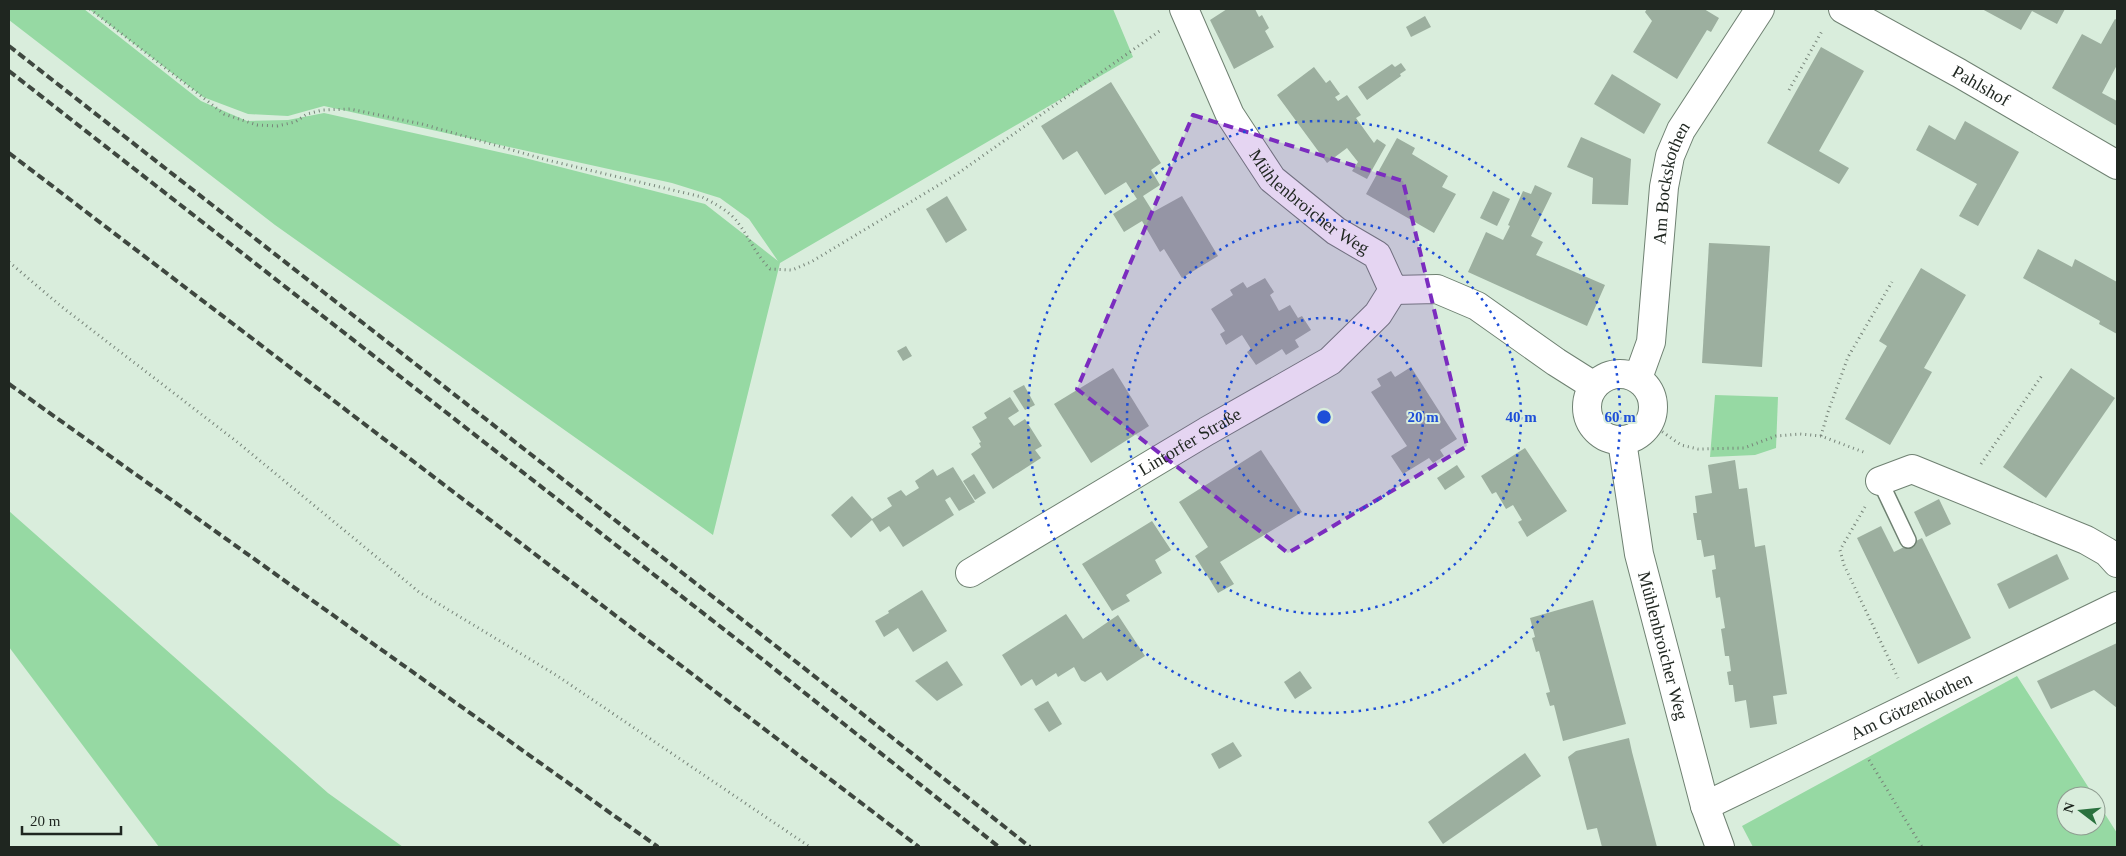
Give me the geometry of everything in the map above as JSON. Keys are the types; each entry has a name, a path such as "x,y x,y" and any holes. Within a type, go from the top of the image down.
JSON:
{"street":[{"name":"Am Bockskothen","path":"1638,378 1651,342 1664,187 1670,156 1681,130 1760,9"},
{"name":"Mühlenbroicher Weg","path":"1185,10 1230,115 1272,179 1336,231 1377,254 1393,290"},
{"name":"Pahlshof","path":"1834,17 1959,73 2117,165"},
{"path":"1393,290 1437,289 1477,306 1556,362 1594,386"},
{"name":"Lintorfer Straße","path":"970,574 1207,431 1330,360 1378,314 1393,290"},
{"path":"1611,374 1628,374 1638,378 1646,386 1653,401 1654,412 1650,423 1642,433 1622,441 1609,439 1600,434 1588,417 1588,397 1594,386 1611,374"},
{"name":"Mühlenbroicher Weg","path":"1622,441 1639,554 1705,806 1720,847"},
{"path":"1880,481 1912,469 2086,540 2107,552 2117,563"},
{"name":"Am Götzenkothen","path":"1705,806 2117,606"}],"lane":[{"path":"1880,481 1908,540"}],"path":[{"path":"90,9 224,114 257,125 278,126 295,122 307,114 323,110 350,109 422,124 547,160 702,197 714,203 738,222 757,255 770,269 792,270 811,262 957,174 1185,10"},
{"path":"1789,90 1834,17"},
{"path":"9,262 62,307 236,441 419,592 556,675 810,847"},
{"path":"1821,436 1848,357 1892,282"},
{"path":"1966,490 1971,479 2043,374"},
{"path":"1650,423 1681,445 1698,449 1744,448 1776,436 1800,434 1821,436 1867,453 1880,481 1840,550 1844,565 1911,706"},
{"path":"1858,732 1868,757 1922,847"}],"highlighted area":[{"path":"1193,115 1403,181 1467,446 1288,553 1077,389"}],"green space":[{"path":"9,9 84,9 201,101 247,121 288,120 324,113 521,157 705,204 778,261 749,219 720,198 672,183 324,106 288,116 248,114 203,97 89,9 1113,9 1133,57 780,263 713,535 275,225 9,20"},
{"path":"1715,395 1778,397 1776,448 1755,455 1710,457"},
{"path":"9,511 328,793 403,847 159,847 9,647"},
{"path":"2017,676 2088,786 2056,786 2056,836 2106,836 2106,816 2117,833 2117,847 1753,847 1742,826"}],"building":[{"path":"1227,9 1255,9 1259,17 1262,15 1269,28 1265,31 1274,47 1234,69 1210,20"},
{"path":"1647,9 1704,9 1719,18 1711,32 1707,30 1677,79 1633,52 1652,21 1645,12"},
{"path":"1982,9 2065,9 2057,24 2032,11 2021,30"},
{"path":"1425,16 1431,27 1411,37 1406,27"},
{"path":"2115,19 2117,20 2117,65 2102,93 2117,101 2117,126 2052,88 2082,34 2101,44"},
{"path":"1821,47 1864,71 1819,151 1849,168 1839,184 1767,143"},
{"path":"1401,63 1406,70 1400,74 1401,76 1367,100 1358,87 1392,64 1395,67"},
{"path":"1314,67 1326,83 1330,80 1340,94 1335,97 1338,101 1347,95 1361,115 1356,118 1374,143 1377,139 1386,145 1367,179 1352,171 1358,162 1347,148 1327,163 1277,95"},
{"path":"1612,74 1661,104 1644,134 1594,104"},
{"path":"1111,82 1161,163 1151,170 1160,185 1143,196 1153,212 1182,196 1218,256 1182,278 1164,249 1160,252 1142,221 1124,232 1113,214 1137,199 1126,182 1105,195 1077,151 1063,160 1041,126"},
{"path":"1965,121 2019,152 1978,226 1959,216 1977,184 1916,150 1929,125 1955,140"},
{"path":"1581,137 1631,159 1628,205 1592,204 1593,178 1567,167"},
{"path":"1397,138 1415,148 1412,154 1448,176 1442,187 1456,194 1434,233 1366,194"},
{"path":"1535,185 1552,193 1531,236 1543,242 1536,255 1605,285 1587,326 1468,272 1486,232 1503,240 1523,191 1531,194"},
{"path":"1493,191 1510,199 1497,226 1480,218"},
{"path":"947,196 967,230 946,243 926,209"},
{"path":"1709,243 1770,246 1762,367 1702,363"},
{"path":"2038,249 2072,267 2075,259 2117,282 2117,334 2099,324 2100,321 2023,278"},
{"path":"1921,268 1966,295 1924,368 1932,372 1890,445 1845,419 1887,346 1879,341"},
{"path":"1265,278 1274,292 1270,295 1279,311 1290,305 1298,318 1302,316 1311,330 1295,340 1299,347 1286,355 1282,349 1256,365 1247,352 1251,349 1242,335 1226,345 1220,334 1225,331 1211,309 1233,295 1230,290 1243,282 1247,288"},
{"path":"906,346 912,356 903,361 897,351"},
{"path":"1411,367 1457,439 1440,450 1444,456 1433,463 1429,458 1403,474 1391,456 1407,446 1371,392 1381,386 1377,379 1391,371 1395,377"},
{"path":"1113,368 1149,426 1091,463 1054,404"},
{"path":"2071,368 2115,398 2046,498 2003,467"},
{"path":"1024,385 1035,405 1025,410 1013,391"},
{"path":"1010,397 1019,411 1008,418 1014,426 1025,419 1042,446 1035,450 1041,458 993,489 971,454 981,447 979,443 981,442 972,427 987,418 984,413"},
{"path":"1525,448 1567,511 1527,537 1518,522 1522,520 1513,505 1506,509 1496,492 1492,494 1481,476"},
{"path":"1261,450 1302,512 1220,562 1234,584 1218,593 1195,556 1208,547 1179,502"},
{"path":"1735,460 1739,489 1747,488 1755,547 1765,545 1787,694 1773,696 1777,724 1750,728 1746,700 1735,702 1733,685 1729,685 1727,672 1731,671 1729,656 1725,656 1721,629 1725,628 1720,597 1716,598 1712,570 1716,569 1714,555 1704,557 1701,540 1697,540 1693,513 1697,513 1695,496 1712,493 1708,465"},
{"path":"1457,465 1465,477 1445,490 1437,478"},
{"path":"953,467 975,502 959,511 950,497 945,500 954,515 903,547 889,526 880,532 872,520 851,538 831,515 852,496 872,519 892,506 887,498 901,490 906,496 919,488 915,481 933,469 937,476"},
{"path":"974,474 986,493 975,500 963,481"},
{"path":"1939,499 1951,524 1926,537 1914,512"},
{"path":"1152,521 1171,550 1155,560 1162,573 1126,595 1130,601 1112,611 1082,564"},
{"path":"1881,526 1894,552 1922,538 1971,638 1918,664 1857,538"},
{"path":"2057,554 2069,579 2009,609 1997,584"},
{"path":"922,590 947,631 913,652 898,628 884,637 875,621"},
{"path":"1593,600 1626,724 1563,741 1554,705 1550,706 1546,693 1550,692 1539,651 1536,652 1532,638 1535,637 1530,618"},
{"path":"1066,614 1083,639 1118,615 1145,656 1107,681 1101,672 1085,682 1081,680 1074,667 1058,677 1056,673 1036,686 1032,679 1021,686 1002,655"},
{"path":"2117,643 2117,708 2094,690 2051,709 2037,681"},
{"path":"947,661 963,685 937,701 915,681"},
{"path":"1300,671 1312,688 1295,699 1284,682"},
{"path":"1048,701 1062,724 1049,732 1034,709"},
{"path":"1629,738 1657,847 1602,847 1597,828 1587,830 1568,757 1576,751"},
{"path":"1233,742 1242,756 1219,769 1211,754"},
{"path":"1525,753 1541,776 1443,844 1428,822"}],"railway":[{"path":"9,46 1030,847"},
{"path":"9,71 767,663 999,847"},
{"path":"9,153 919,847"},
{"path":"9,384 658,847"}]}
